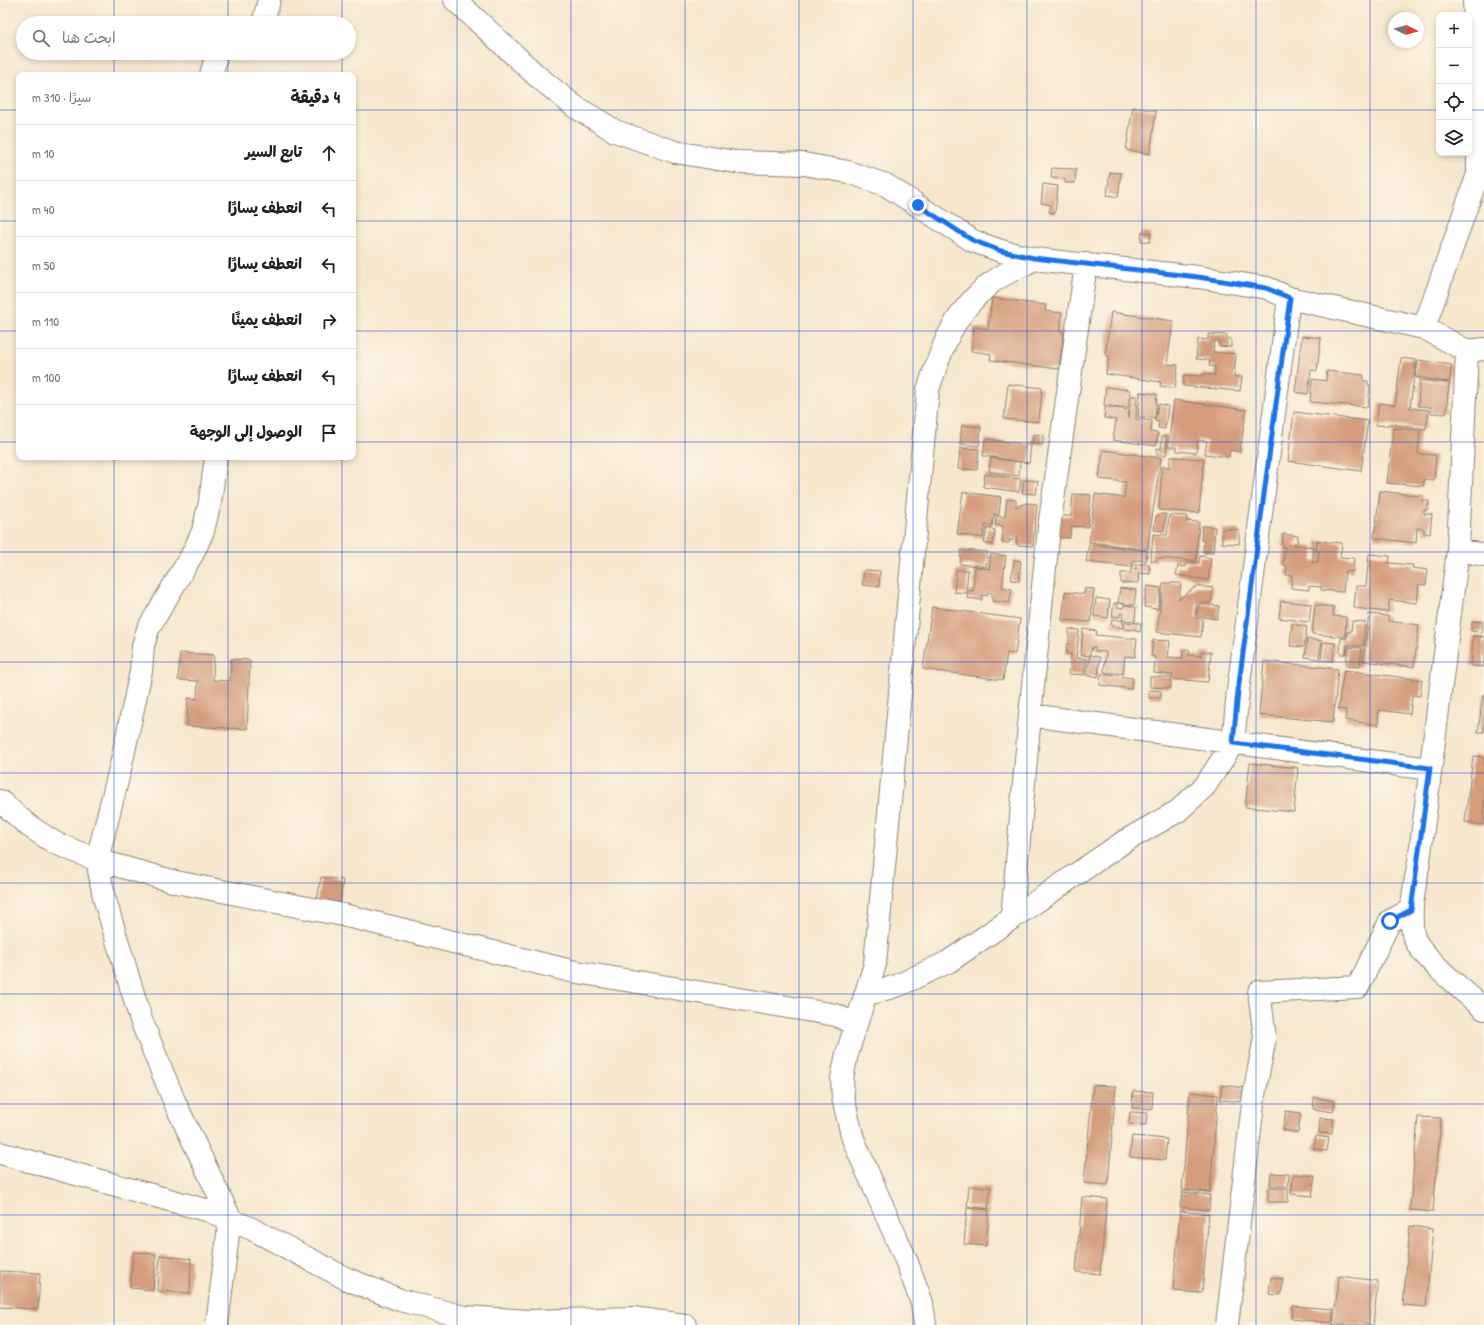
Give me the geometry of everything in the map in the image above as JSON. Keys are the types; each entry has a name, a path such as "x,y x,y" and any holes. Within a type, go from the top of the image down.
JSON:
{"street":[{"path":"265,16 269,0"},
{"path":"455,0 543,81 574,106 615,131 675,152 736,162 804,164 848,172 886,185 972,240 1001,251 1034,258 1198,277 1266,288 1290,298 1424,328 1475,350 1458,550 1411,910 1413,936 1427,957 1484,1009"},
{"path":"1424,328 1478,174 1478,82 1474,0"},
{"path":"213,72 215,60"},
{"path":"925,1325 922,1303 906,1260 853,1139 843,1098 842,1078 874,964 879,926 928,390 948,333 964,310 991,283 1034,258"},
{"path":"1012,918 1030,715 1049,528 1086,264"},
{"path":"865,995 899,985 948,962 1125,841 1178,811 1205,786 1233,743 1238,691 1290,298"},
{"path":"216,460 210,502 203,530 193,553 148,629 143,646 141,672 123,757 97,860 104,897 141,1020 175,1103 230,1218 217,1325"},
{"path":"1458,550 1484,555"},
{"path":"1030,715 1430,768"},
{"path":"0,801 29,826 55,843 97,860 176,882 343,915 571,971 801,1008 836,1015 856,1025"},
{"path":"1227,1325 1254,1095 1265,1037 1259,992 1358,987 1390,921 1411,910"},
{"path":"0,1153 230,1218 347,1279 400,1300 464,1321 632,1322 685,1325"}],"building":[{"path":"1133,107 1156,111 1150,154 1126,150"},
{"path":"1052,168 1076,169 1075,183 1065,183 1065,179 1051,178"},
{"path":"1110,172 1121,173 1118,197 1107,195"},
{"path":"1043,184 1058,186 1055,213 1049,212 1051,205 1041,203"},
{"path":"1142,232 1151,233 1150,242 1141,241"},
{"path":"992,298 1046,305 1045,311 1062,313 1060,332 1064,332 1059,369 990,360 991,354 971,351 974,327 988,329"},
{"path":"1111,312 1173,321 1167,364 1178,365 1175,388 1160,386 1161,382 1106,374 1109,356 1105,355"},
{"path":"1208,334 1227,335 1226,338 1231,339 1231,347 1219,346 1219,341 1214,341 1213,352 1236,354 1234,377 1242,377 1240,391 1183,386 1184,375 1215,375 1215,367 1209,366 1210,360 1196,359 1198,339 1208,340"},
{"path":"1302,336 1321,338 1317,371 1311,370 1308,394 1295,392"},
{"path":"1401,358 1416,360 1410,408 1429,410 1426,429 1388,424 1387,426 1376,425 1379,403 1395,405"},
{"path":"1418,360 1452,365 1449,382 1415,377"},
{"path":"1327,371 1364,375 1363,381 1368,381 1368,385 1370,385 1368,407 1310,402 1312,379 1326,381"},
{"path":"1420,380 1449,383 1446,414 1431,413 1431,407 1418,406"},
{"path":"1008,384 1042,388 1039,422 1004,419"},
{"path":"1106,387 1130,390 1128,408 1104,405"},
{"path":"1140,392 1157,394 1155,418 1138,417"},
{"path":"1131,396 1137,396 1136,419 1152,421 1151,432 1158,433 1156,446 1113,440 1116,420 1104,418 1105,407 1129,410 1129,418"},
{"path":"1174,400 1246,410 1240,452 1230,450 1229,457 1205,454 1207,441 1198,440 1196,453 1177,451 1176,447 1168,447"},
{"path":"1158,404 1168,406 1165,429 1158,428 1159,422 1155,421"},
{"path":"1294,412 1368,421 1361,471 1288,461"},
{"path":"962,425 981,427 979,446 960,444"},
{"path":"1393,428 1420,430 1418,454 1436,455 1434,480 1424,479 1423,486 1387,483"},
{"path":"1033,434 1043,435 1043,445 1032,444"},
{"path":"1162,436 1167,436 1166,455 1157,455 1157,448 1161,449"},
{"path":"985,439 1031,445 1029,463 983,456"},
{"path":"960,448 979,449 977,470 958,469"},
{"path":"1103,450 1161,458 1147,550 1089,542 1095,494 1124,498 1126,482 1099,479"},
{"path":"1170,457 1204,459 1199,513 1159,510 1162,467 1170,467"},
{"path":"991,458 1020,462 1019,476 989,472"},
{"path":"985,474 1021,479 1019,492 983,487"},
{"path":"1024,480 1038,481 1036,494 1022,493"},
{"path":"1380,491 1423,496 1422,501 1429,501 1427,510 1424,510 1424,514 1432,514 1430,534 1424,533 1424,529 1417,528 1416,543 1374,538"},
{"path":"963,492 1001,497 999,515 994,514 992,526 985,525 983,538 957,534"},
{"path":"1073,494 1091,495 1088,527 1071,526 1070,538 1058,537 1060,516 1071,516"},
{"path":"1007,499 1016,500 1016,507 1026,503 1037,504 1033,546 1017,545 1016,536 1013,535 1012,541 1009,540 1009,543 1002,543 1003,526 995,525 996,516 1005,517"},
{"path":"1166,514 1164,531 1154,530 1156,517"},
{"path":"1169,515 1187,516 1186,521 1199,522 1196,561 1157,558 1156,561 1151,561 1153,534 1167,535"},
{"path":"1202,526 1215,527 1213,552 1203,552 1204,540 1201,540"},
{"path":"987,528 995,530 993,545 984,543"},
{"path":"1222,529 1239,530 1239,544 1222,543"},
{"path":"1283,534 1298,536 1297,543 1294,543 1294,545 1314,547 1312,562 1318,562 1319,551 1316,551 1317,541 1342,543 1340,557 1354,558 1353,572 1345,571 1343,592 1321,590 1321,587 1309,586 1309,590 1291,588 1292,575 1286,575 1287,566 1283,565 1285,547 1282,546"},
{"path":"1089,544 1147,551 1146,561 1133,560 1132,567 1086,562"},
{"path":"961,550 988,552 986,567 960,564"},
{"path":"991,554 1006,556 1002,587 1012,589 1009,603 992,601 992,593 988,592 987,596 982,595 982,600 967,598 968,590 973,591 975,567 989,569"},
{"path":"1369,554 1390,556 1389,563 1413,565 1412,568 1428,570 1426,585 1419,584 1417,603 1389,600 1388,612 1354,608 1356,586 1366,586"},
{"path":"1200,556 1211,558 1208,580 1176,575 1178,566 1186,567 1187,562 1199,563"},
{"path":"1014,560 1021,561 1019,581 1011,580"},
{"path":"1136,564 1149,564 1150,574 1139,573 1138,583 1121,583 1121,573 1131,573 1131,569 1136,569"},
{"path":"864,570 880,571 879,587 862,585"},
{"path":"956,570 968,570 966,593 954,592"},
{"path":"1163,583 1181,583 1179,599 1197,586 1213,588 1211,603 1197,602 1195,618 1203,619 1201,637 1157,632"},
{"path":"1147,586 1161,588 1158,609 1144,607"},
{"path":"1085,588 1094,589 1091,622 1062,620 1065,592 1084,594"},
{"path":"1120,588 1136,590 1134,605 1118,603"},
{"path":"1096,598 1110,600 1108,618 1094,616"},
{"path":"1281,601 1311,604 1309,622 1279,618"},
{"path":"1114,603 1118,603 1117,607 1123,608 1124,605 1136,607 1135,621 1122,620 1123,613 1120,613 1120,617 1112,616"},
{"path":"1199,604 1219,606 1217,619 1197,616"},
{"path":"1315,605 1334,607 1333,616 1346,617 1345,637 1312,634"},
{"path":"932,607 1020,619 1015,654 1007,653 1003,680 923,669"},
{"path":"1369,614 1388,616 1388,621 1419,625 1414,667 1363,661"},
{"path":"1112,619 1123,621 1123,628 1111,626"},
{"path":"1352,621 1365,622 1363,646 1347,645 1346,654 1340,654 1341,638 1346,639 1347,632 1351,632"},
{"path":"1472,621 1483,622 1482,632 1471,631"},
{"path":"1125,622 1141,623 1140,632 1136,631 1136,629 1127,630 1124,626"},
{"path":"1292,624 1307,627 1304,647 1290,646"},
{"path":"1069,629 1079,630 1076,658 1087,659 1085,675 1069,674 1071,654 1066,654 1067,644 1069,644"},
{"path":"1083,629 1097,631 1096,635 1137,639 1135,657 1125,656 1123,674 1104,672 1106,652 1095,651 1095,647 1092,647 1089,656 1081,655"},
{"path":"1473,636 1484,637 1484,667 1471,666"},
{"path":"1307,639 1322,641 1319,659 1305,657"},
{"path":"1153,640 1170,641 1168,657 1183,658 1183,650 1190,650 1189,655 1201,656 1201,652 1211,652 1208,682 1172,679 1173,675 1154,673 1155,657 1151,656"},
{"path":"1323,642 1335,643 1333,661 1321,660"},
{"path":"1348,647 1362,648 1360,667 1346,666"},
{"path":"180,653 214,655 213,680 230,681 231,659 250,660 247,729 187,726 188,698 197,699 198,681 178,680"},
{"path":"1090,655 1100,657 1098,677 1087,676"},
{"path":"1264,661 1338,669 1333,722 1259,715"},
{"path":"1344,670 1422,680 1420,696 1412,695 1410,714 1379,710 1378,725 1345,720 1346,710 1338,709"},
{"path":"1101,674 1133,678 1131,689 1100,685"},
{"path":"1150,677 1171,677 1171,688 1150,687"},
{"path":"1149,690 1161,691 1161,698 1149,698"},
{"path":"1483,694 1484,732 1478,732"},
{"path":"1473,756 1484,757 1484,825 1465,822"},
{"path":"1250,763 1298,768 1294,812 1245,807"},
{"path":"321,877 343,880 340,902 317,900"},
{"path":"1093,1085 1116,1086 1108,1185 1084,1183"},
{"path":"1222,1085 1246,1088 1244,1102 1220,1100"},
{"path":"1133,1091 1153,1092 1152,1109 1132,1108"},
{"path":"1190,1092 1218,1095 1210,1192 1182,1190"},
{"path":"1314,1097 1335,1101 1333,1112 1313,1109"},
{"path":"1286,1111 1301,1113 1298,1133 1283,1130"},
{"path":"1130,1112 1147,1113 1146,1125 1129,1124"},
{"path":"1418,1117 1441,1118 1433,1212 1410,1210"},
{"path":"1320,1118 1334,1119 1332,1134 1319,1133"},
{"path":"1132,1136 1167,1139 1165,1160 1130,1157"},
{"path":"1316,1136 1329,1138 1327,1151 1314,1149"},
{"path":"1271,1173 1289,1174 1288,1187 1270,1186"},
{"path":"1294,1174 1315,1176 1312,1196 1291,1194"},
{"path":"969,1186 991,1187 988,1209 967,1206"},
{"path":"1268,1188 1288,1189 1288,1202 1268,1202"},
{"path":"1182,1192 1210,1195 1209,1210 1180,1207"},
{"path":"1082,1197 1107,1199 1100,1274 1076,1272"},
{"path":"967,1208 989,1210 986,1246 964,1244"},
{"path":"1180,1211 1209,1214 1202,1293 1173,1291"},
{"path":"1410,1226 1433,1229 1426,1307 1403,1305"},
{"path":"133,1252 156,1254 153,1290 130,1288"},
{"path":"160,1255 191,1259 190,1293 158,1291"},
{"path":"0,1271 40,1273 38,1309 0,1307"},
{"path":"1339,1276 1378,1281 1373,1325 1333,1325"},
{"path":"1271,1277 1283,1279 1281,1295 1269,1294"},
{"path":"1293,1306 1333,1309 1332,1323 1292,1319"}],"route":[{"path":"918,205 972,240 1001,251 1034,258 1198,277 1266,288 1290,298 1238,691 1233,743 1430,768 1419,861 1411,910 1390,921"}]}
